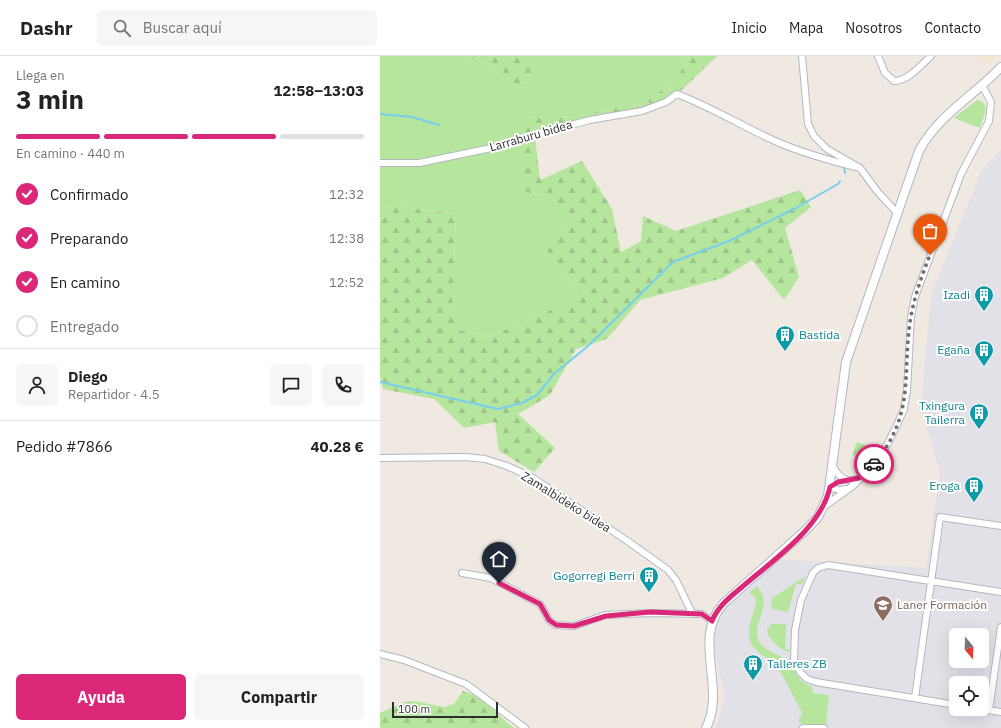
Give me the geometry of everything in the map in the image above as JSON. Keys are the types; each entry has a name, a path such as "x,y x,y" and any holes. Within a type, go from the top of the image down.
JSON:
{"street":[{"path":"802,56 808,124 814,136 827,149 860,168 877,191 897,213"},
{"path":"878,56 885,73 894,81 900,81 907,77 931,56"},
{"path":"706,728 711,717 714,703 709,638 712,621 724,603 806,530 818,517 824,506 830,487 846,362 897,213 925,140 942,119 1001,67"},
{"path":"824,506 863,476 886,447 904,409 907,390 911,317 915,297 961,174 991,116 991,102 982,85"},
{"name":"Larraburu bidea","path":"380,163 419,163 496,147 525,137 590,120 642,111 666,102 677,94 705,104 776,141 829,160 860,168"},
{"name":"Zamalbideko bidea","path":"380,458 465,457 485,459 507,466 532,478 626,540 668,570 676,580 692,613"},
{"path":"833,466 838,476 851,484"},
{"path":"830,487 838,482 851,484"},
{"path":"915,698 940,517 1001,526"},
{"path":"949,704 839,687 807,679 800,672 794,661 795,630 800,600 808,582 818,568 828,565 1001,592"},
{"path":"462,573 491,578 540,604 549,620 556,625 574,626 606,616 626,614 692,613 702,614 712,621"},
{"path":"1001,627 989,710 1001,712"},
{"path":"380,654 404,660 466,684 525,728"},
{"path":"803,728 824,728"}],"shaded area":[{"path":"975,56 996,56 990,64"},
{"path":"1001,150 1001,728 716,728 725,696 712,641 716,621 728,603 776,559 926,568 940,473 921,408 931,295 982,169"}],"green space":[{"path":"380,56 462,56 481,61 510,84 527,82 538,56 688,56 677,80 649,99 648,107 631,104 579,116 526,118 535,137 525,192 551,197 571,215 547,251 578,291 558,307 488,337 460,330 452,315 456,214 389,205 380,222"},
{"path":"462,56 538,56 527,82 510,84 481,61"},
{"path":"688,56 717,56 684,88 658,108 529,134 525,131 526,118 579,116 631,104 648,107 649,99 677,80"},
{"path":"977,100 984,104 985,108 980,128 954,118"},
{"path":"535,137 540,180 582,161 612,209 621,252 641,241 643,216 676,231 800,190 811,207 785,228 799,277 784,300 752,260 723,278 640,300 607,339 576,349 550,395 518,414 555,448 534,472 499,451 495,422 464,428 434,399 383,389 380,376 380,222 389,205 456,214 452,315 460,330 488,337 558,307 578,291 547,251 571,215 551,197 525,192 519,167 520,140"},
{"path":"857,442 866,445 862,454 860,454 858,458 852,455"},
{"path":"806,576 802,584 796,584 788,612 772,609 772,598"},
{"path":"757,586 762,594 764,602 757,630 761,644 787,661 802,682 812,687 813,693 829,695 826,726 811,724 803,725 798,720 802,715 801,710 778,669 755,649 750,641 749,626 755,608 756,598 749,593"},
{"path":"771,624 786,624 785,649 790,649 789,652 779,647 769,637 767,630"},
{"path":"463,691 478,697 514,728 380,728 380,713 402,703 414,701 444,707 454,704"}],"waterway":[{"path":"380,114 412,117 439,125"},
{"path":"844,166 845,173"},
{"path":"380,382 498,409 522,403 537,395 554,374 588,346 673,262 729,241 794,209 838,184 840,181"}],"way so far":[{"path":"874,464 886,447 904,409 907,390 911,317 915,297 930,255"}],"place":[{"name":"Izadi","path":"984,312"},
{"name":"Bastida","path":"785,352"},
{"name":"Egaña","path":"984,367"},
{"name":"Txingura Tailerra","path":"979,430"},
{"name":"Eroga","path":"974,503"},
{"name":"Gogorregi Berri","path":"649,593"},
{"name":"Laner Formación","path":"883,622"},
{"name":"Talleres ZB","path":"753,681"}],"route":[{"path":"499,583 540,604 549,620 556,625 574,626 592,619 606,616 650,612 702,614 712,621 714,614 724,603 813,523 824,506 830,487 838,482 853,480 863,476 874,464"}]}
